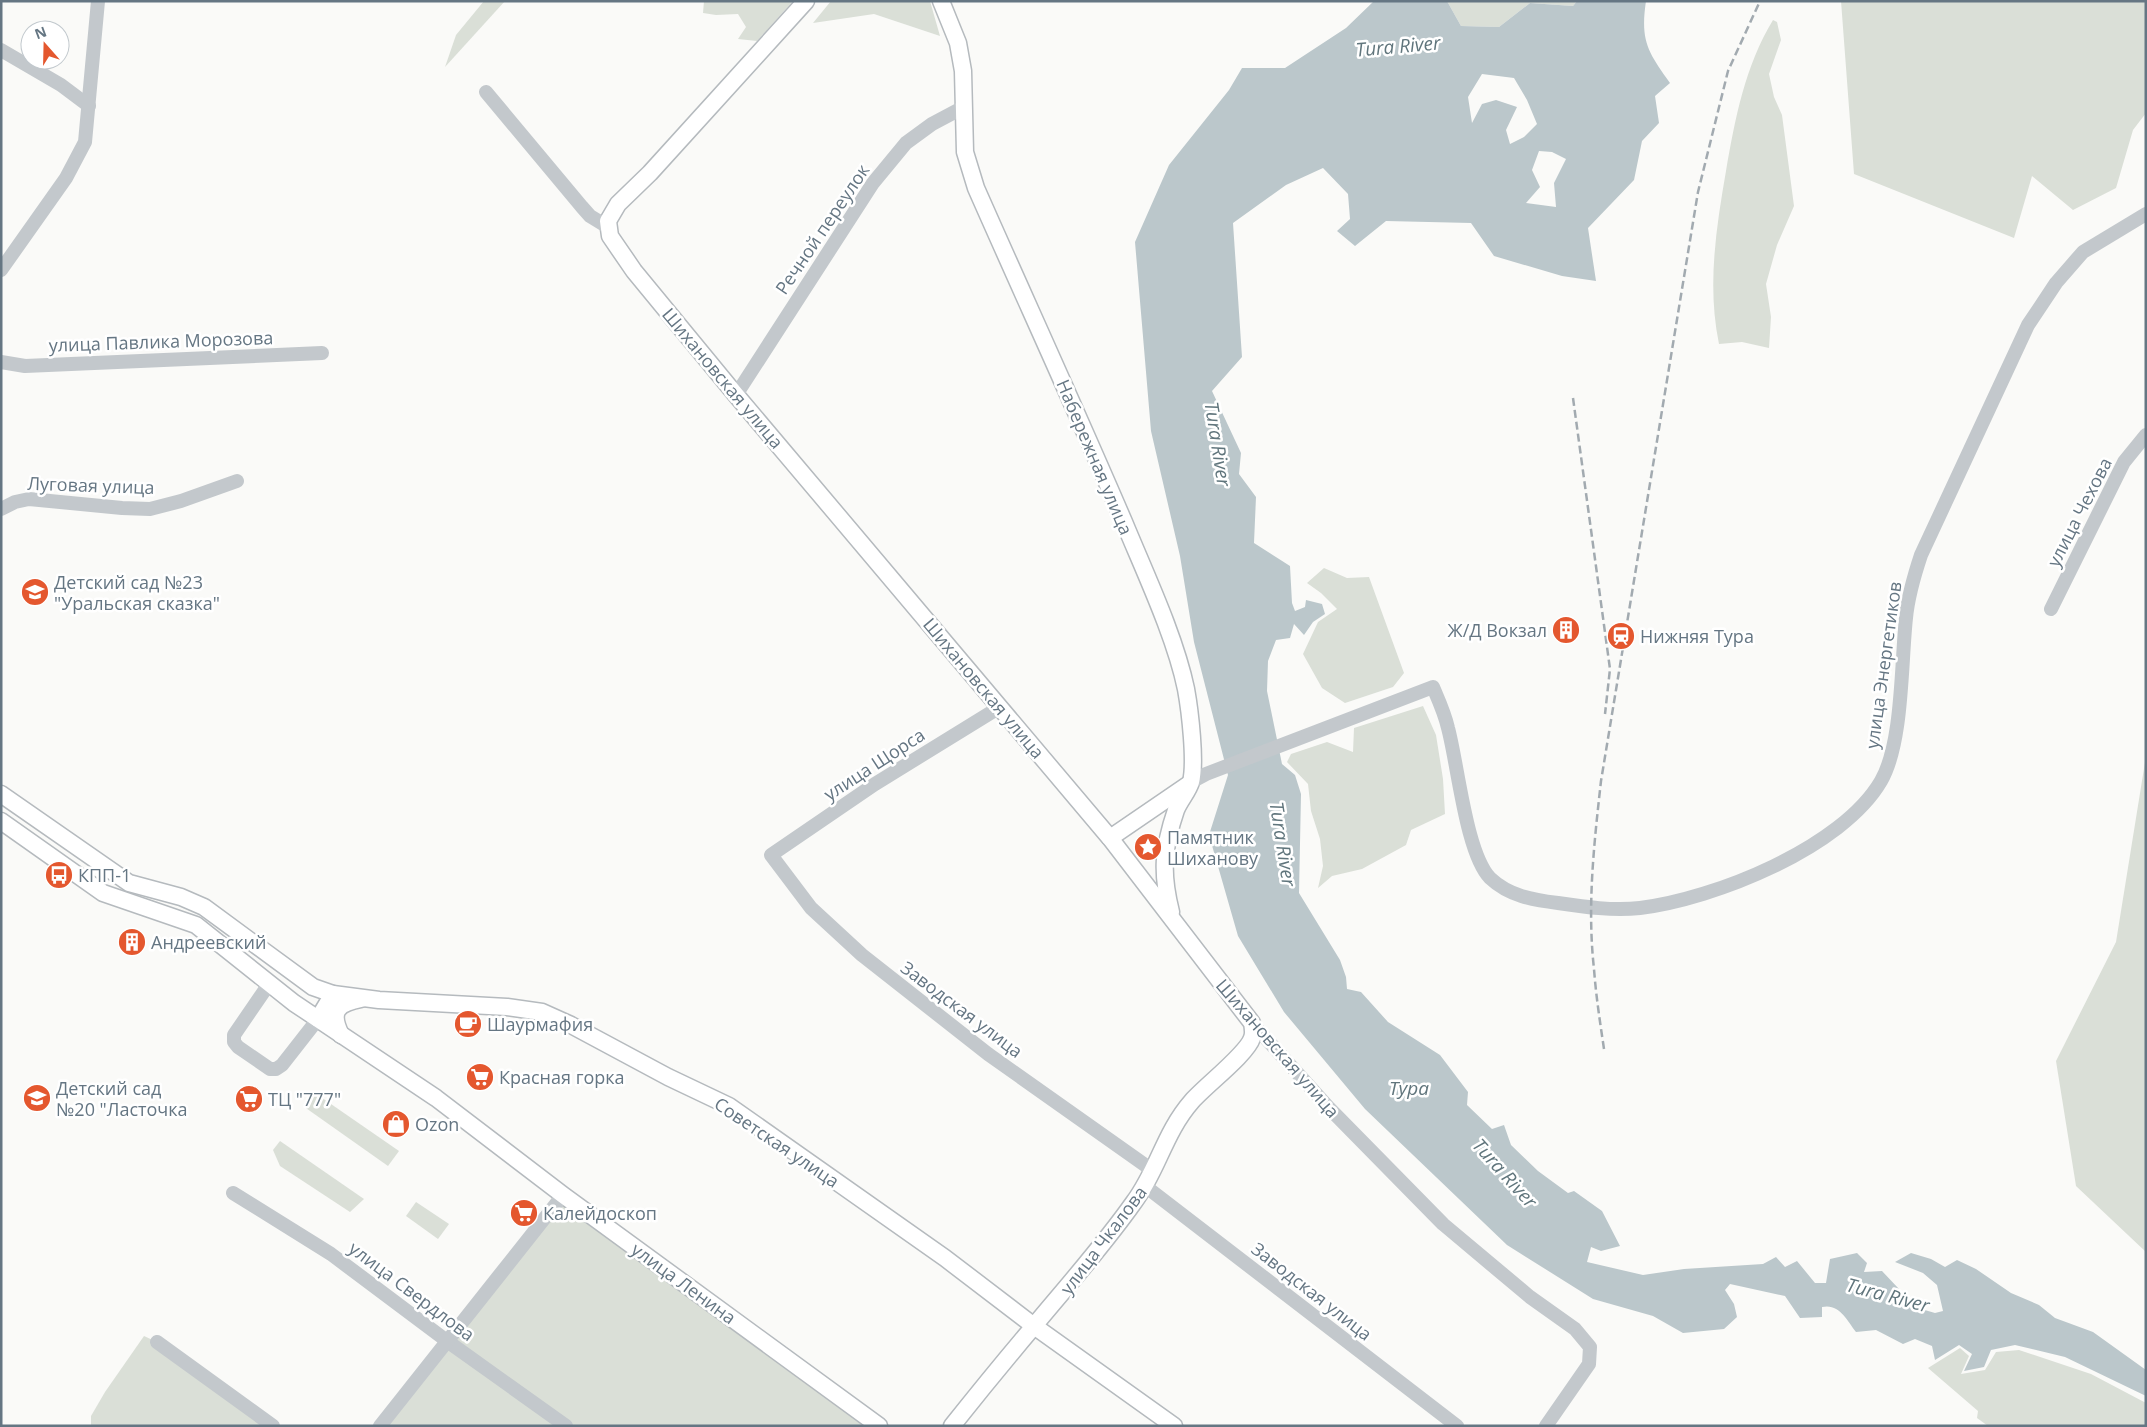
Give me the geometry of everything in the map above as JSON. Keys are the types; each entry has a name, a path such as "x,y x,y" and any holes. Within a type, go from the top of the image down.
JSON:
{"main road":[{"path":"608,227 610,216 618,204 650,173 806,1"},
{"name":"Набережная улица","path":"941,1 958,43 963,71 965,152 976,188 1097,458 1144,570 1186,688 1192,753 1191,782 1177,808 1167,839 1164,863 1164,885 1172,919"},
{"name":"Шихановская улица","path":"608,227 610,236 624,259 736,396 1110,838 1252,1024"},
{"path":"1110,838 1191,782"},
{"name":"Советская улица","path":"1,794 129,883 181,897 203,906 221,917 250,942 313,987 333,994 363,998 507,1007 542,1012 572,1025 668,1077 729,1106 945,1258 1034,1326 1174,1426"},
{"path":"1,821 100,891 194,925 202,917 204,912 203,906"},
{"path":"100,891 110,886 114,881 114,872"},
{"path":"128,902 132,889 138,885"},
{"name":"улица Ленина","path":"194,925 269,984 341,1035 436,1098 564,1196 878,1426"},
{"path":"269,984 282,966"},
{"path":"318,1019 333,994"},
{"path":"341,1035 335,1022 335,1014 341,1006 349,1001 363,998"},
{"name":"улица Чкалова","path":"952,1426 1034,1326 1070,1286 1132,1207 1145,1186 1165,1140 1178,1118 1207,1085 1246,1048 1253,1035 1252,1024"}],"street":[{"path":"1,270 66,178 85,142 98,1"},
{"path":"1,50 61,85 89,106"},
{"path":"486,92 590,216 608,227"},
{"name":"Речной переулок","path":"736,396 873,183 906,143 932,124 964,107"},
{"name":"улица Энергетиков","path":"1191,782 1206,774 1292,740 1433,687 1448,727 1472,839 1483,869 1506,890 1528,899 1591,908 1640,908 1668,903 1752,876 1789,859 1850,818 1868,799 1885,772 1894,736 1911,584 1921,555 2028,325 2056,283 2083,252 2146,214"},
{"name":"улица Павлика Морозова","path":"1,362 25,366 322,353"},
{"name":"улица Чехова","path":"2051,609 2124,462 2146,435"},
{"name":"Луговая улица","path":"1,509 29,498 122,508 150,509 191,498 237,480"},
{"name":"улица Щорса","path":"770,855 875,784 1000,707"},
{"name":"Заводская улица","path":"770,855 811,908 862,955 988,1054 1152,1170"},
{"path":"269,984 234,1035 234,1042 238,1047 270,1069 276,1069 282,1065 318,1019"},
{"name":"Шихановская улица","path":"1252,1024 1329,1108 1443,1224 1530,1298 1575,1329 1590,1347 1590,1364 1546,1426"},
{"name":"Заводская улица","path":"1145,1186 1457,1426"},
{"name":"улица Свердлова","path":"232,1193 331,1254 447,1341 566,1426"},
{"path":"380,1426 564,1196"},
{"path":"157,1342 273,1426"}],"shaded area":[{"path":"484,1 505,1 445,67 456,35"},
{"path":"704,1 793,1 757,41 738,39 746,27 738,14 716,15 703,13"},
{"path":"831,1 930,1 940,36 874,14 813,23"},
{"path":"1447,1 1577,1 1573,6 1530,3 1499,27 1461,26"},
{"path":"1841,1 2146,1 2146,113 2133,130 2116,188 2073,210 2032,176 2014,238 1854,174"},
{"path":"1773,20 1777,22 1781,40 1769,74 1774,97 1782,115 1794,206 1777,245 1766,284 1771,317 1769,348 1742,342 1719,344 1715,322 1713,279 1722,193 1742,93 1755,56"},
{"path":"1324,568 1347,578 1369,577 1404,673 1393,687 1345,703 1322,688 1303,654 1318,622 1337,609 1321,593 1307,583"},
{"path":"1423,706 1436,735 1443,779 1445,814 1411,830 1406,845 1362,869 1332,876 1318,888 1323,866 1320,839 1311,811 1308,784 1287,762 1291,754 1327,742 1353,752 1354,728"},
{"path":"2146,756 2146,1252 2076,1186 2056,1061 2116,942"},
{"path":"315,1093 399,1151 388,1166 303,1106"},
{"path":"280,1141 364,1199 350,1212 280,1166 273,1150"},
{"path":"563,1195 877,1426 380,1426"},
{"path":"416,1202 449,1224 438,1239 406,1216"},
{"path":"144,1336 157,1342 273,1426 91,1426 91,1416 105,1392"},
{"path":"1960,1348 1969,1356 1961,1374 1985,1370 1996,1352 2019,1350 2091,1374 2146,1403 2146,1426 1988,1426 1977,1418 1978,1411 1928,1368"}],"water":[{"path":"1374,1 1447,1 1461,26 1499,27 1530,3 1573,6 1577,1 1646,1 1644,15 1645,36 1651,54 1670,83 1655,96 1659,123 1642,141 1634,180 1588,228 1596,281 1562,276 1494,256 1471,223 1386,221 1355,246 1337,231 1350,219 1348,194 1323,168 1286,185 1233,223 1242,357 1212,391 1241,453 1239,474 1256,497 1254,543 1290,566 1292,603 1295,611 1305,607 1306,600 1322,604 1325,614 1313,622 1304,635 1294,624 1290,638 1276,640 1268,661 1267,691 1282,764 1295,775 1301,794 1299,893 1340,960 1346,977 1347,989 1361,992 1388,1022 1440,1055 1468,1092 1467,1105 1492,1129 1504,1125 1511,1145 1538,1171 1568,1193 1574,1191 1602,1211 1620,1246 1601,1251 1591,1247 1587,1262 1643,1275 1684,1269 1763,1264 1776,1257 1785,1267 1797,1261 1815,1283 1826,1283 1830,1259 1857,1253 1867,1263 1864,1272 1882,1271 1899,1289 1911,1306 1935,1313 1943,1311 1937,1285 1923,1273 1895,1262 1911,1253 1931,1259 1945,1267 1957,1260 1976,1269 2011,1293 2039,1305 2055,1318 2093,1332 2146,1370 2146,1396 2065,1357 2015,1345 1991,1350 1984,1367 1964,1371 1972,1354 1959,1345 1935,1360 1932,1346 1915,1339 1903,1344 1876,1330 1856,1332 1838,1310 1828,1306 1822,1307 1822,1317 1800,1318 1785,1296 1730,1284 1725,1290 1734,1304 1737,1317 1724,1329 1683,1333 1653,1316 1593,1299 1507,1245 1365,1109 1284,1012 1238,936 1209,835 1228,775 1194,642 1180,556 1151,431 1135,242 1169,165 1229,90 1242,68 1285,68 1346,28","holes":["1482,74 1514,78 1527,100 1537,124 1524,137 1510,144 1506,130 1517,107 1496,100 1482,104 1472,123 1468,97","1539,151 1552,152 1566,159 1554,183 1556,207 1526,203 1540,187 1532,170"]}],"railway":[{"path":"1604,1049 1596,989 1591,922 1594,852 1601,781 1698,192 1728,71 1760,1"},
{"path":"1573,398 1610,669 1605,714"}],"place":[{"name":"Детский сад №23 \"Уральская сказка\"","path":"35,592"},
{"name":"Ж/Д Вокзал","path":"1566,630"},
{"name":"Нижняя Тура","path":"1621,636"},
{"name":"Памятник Шиханову","path":"1148,847"},
{"name":"КПП-1","path":"59,875"},
{"name":"Андреевский","path":"132,942"},
{"name":"Шаурмафия","path":"468,1024"},
{"name":"Красная горка","path":"480,1077"},
{"name":"Детский сад №20 \"Ласточка","path":"37,1098"},
{"name":"ТЦ \"777\"","path":"249,1099"},
{"name":"Ozon","path":"396,1124"},
{"name":"Калейдоскоп","path":"524,1213"}],"water label":[{"name":"Tura River","path":"1398,46"},
{"name":"Tura River","path":"1218,444"},
{"name":"Tura River","path":"1283,844"},
{"name":"Тура","path":"1409,1088"},
{"name":"Tura River","path":"1505,1173"},
{"name":"Tura River","path":"1888,1295"}]}
